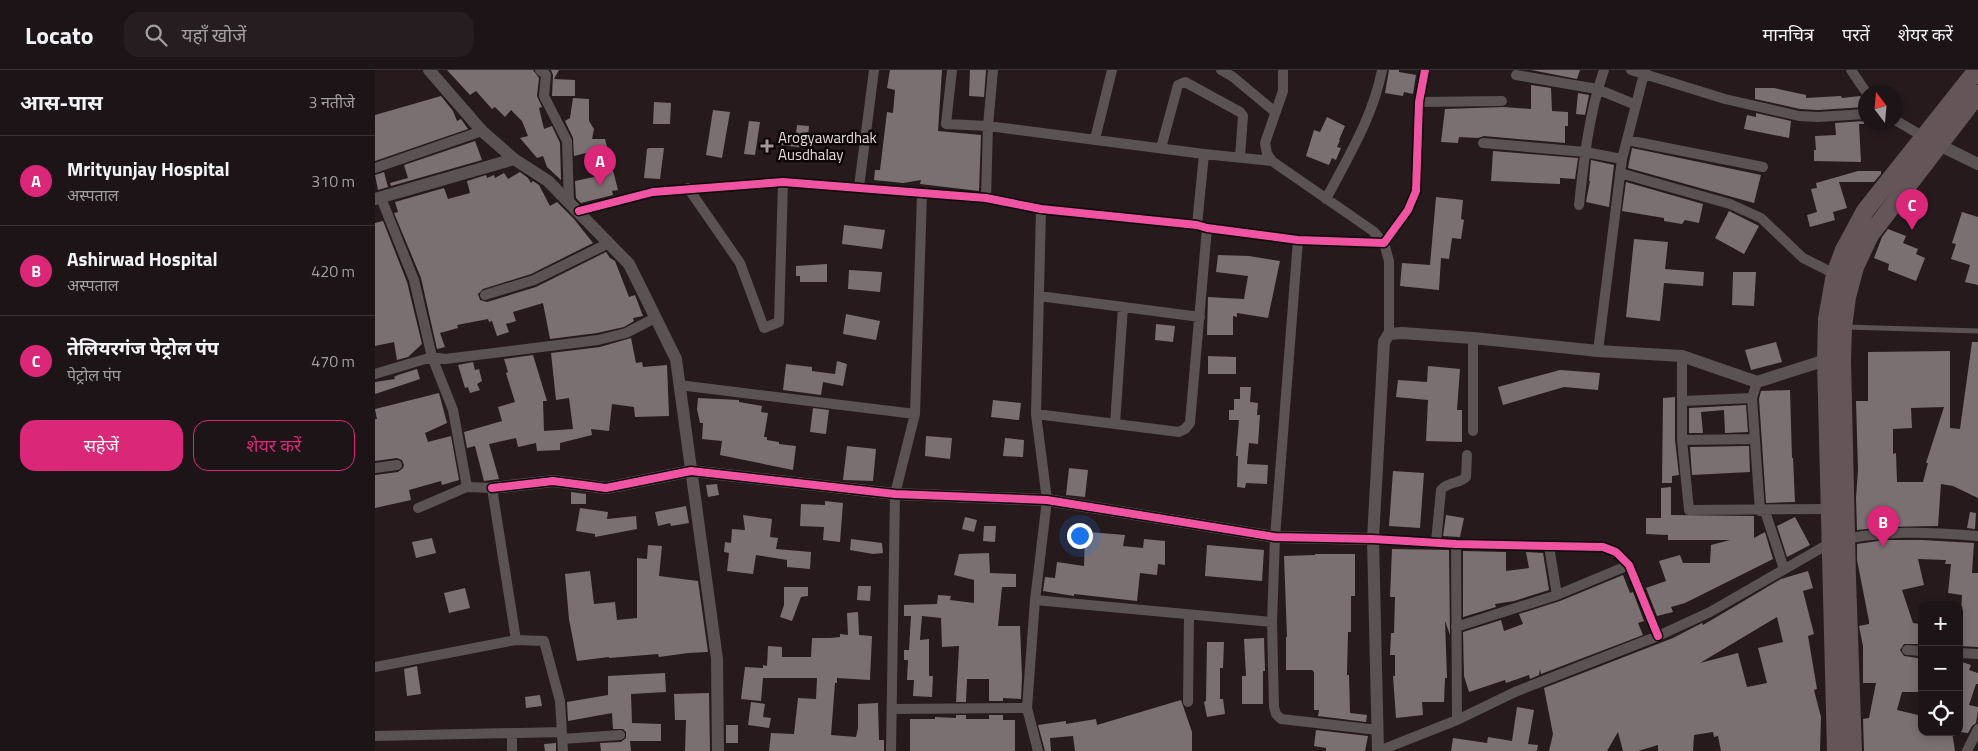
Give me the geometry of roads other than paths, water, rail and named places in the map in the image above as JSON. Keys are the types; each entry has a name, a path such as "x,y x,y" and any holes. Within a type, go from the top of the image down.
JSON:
{"highway":[{"path":"1838,541 1829,510 1834,361 1855,268 1870,235 1977,70"},
{"path":"1836,751 1839,578 1834,361 1827,319 1835,274 1844,250 1865,211 1978,94"},
{"path":"1839,578 1853,751"}],"street":[{"path":"429,70 482,131 514,159 548,181 629,264 676,359 717,659 717,751"},
{"path":"859,187 874,70"},
{"path":"952,70 946,124 988,126 1272,161"},
{"path":"986,198 988,126 993,70"},
{"path":"1095,139 1112,70"},
{"path":"1221,70 1233,77 1275,112"},
{"path":"1283,70 1283,91 1265,143 1267,154 1272,161 1373,231 1384,243 1389,261 1389,334 1384,342 1373,539 1379,751 1457,720 1515,692 1658,636 1710,612 1784,569 1838,541 1911,532 1978,536"},
{"path":"1326,199 1367,119 1378,90 1382,70"},
{"path":"1384,243 1409,210 1416,191 1419,102 1425,70"},
{"path":"1579,205 1585,152 1597,89 1604,70"},
{"path":"1631,70 1742,103 1799,116 1858,114"},
{"path":"1851,70 1861,85"},
{"path":"545,72 544,96 567,141 569,202"},
{"path":"1598,351 1622,159 1644,73"},
{"path":"1516,75 1597,89 1635,105"},
{"path":"1161,148 1178,85 1185,82 1240,112 1243,116 1240,158"},
{"path":"1419,102 1502,101"},
{"path":"1903,125 1978,164"},
{"path":"375,168 482,131"},
{"path":"1627,140 1763,167"},
{"path":"1483,143 1585,152 1622,159"},
{"path":"1036,414 1179,432 1190,423 1199,317 1204,154"},
{"path":"467,487 453,410 432,357 413,280 378,198 514,159"},
{"path":"1620,173 1748,210 1767,223 1803,258 1835,274"},
{"path":"688,188 740,263 764,328 779,322 783,182"},
{"path":"579,211 653,192 783,182 986,198 1041,209 1298,240 1384,243"},
{"path":"891,751 895,494 915,414 923,194"},
{"path":"1038,751 1027,708 1035,600 1047,500 1036,414 1041,209"},
{"path":"1298,240 1275,537 1271,622 1273,707 1281,719 1378,730"},
{"path":"485,294 534,280 609,243"},
{"path":"1039,296 1199,317"},
{"path":"1115,424 1123,307"},
{"path":"375,374 432,357 445,359 598,340 626,333 655,318"},
{"path":"1389,334 1402,333 1473,338 1598,351 1682,356 1757,382 1834,361"},
{"path":"1473,338 1473,431"},
{"path":"1682,356 1683,440 1689,510 1829,510"},
{"path":"1757,382 1752,398 1763,511 1784,569"},
{"path":"679,385 915,414"},
{"path":"1683,401 1752,398"},
{"path":"1683,440 1755,439"},
{"path":"1436,542 1441,490 1451,483 1461,481 1466,476 1467,455"},
{"path":"375,468 397,465"},
{"path":"418,508 467,487 492,488 553,481 606,488 691,471 895,494 1047,500 1275,537 1603,547 1616,552 1629,565 1658,636"},
{"path":"492,488 516,640"},
{"path":"1456,544 1457,720"},
{"path":"1549,546 1557,595"},
{"path":"1457,627 1557,595 1629,565"},
{"path":"1035,600 1189,616 1271,622"},
{"path":"1188,702 1189,616"},
{"path":"375,667 516,640 544,641 560,701 563,751"},
{"path":"1907,650 1918,651"},
{"path":"1963,653 1978,654"},
{"path":"892,709 1027,708"},
{"path":"1967,751 1978,729"},
{"path":"512,751 513,733"},
{"path":"375,736 513,733 620,735"}],"lane":[{"path":"1843,327 1978,331"}],"place":[{"name":"Arogyawardhak Ausdhalay","path":"767,146"},
{"name":"Mrityunjay Hospital","path":"600,186"},
{"name":"तेलियरगंज पेट्रोल पंप","path":"1912,230"},
{"name":"Ashirwad Hospital","path":"1883,547"}]}
